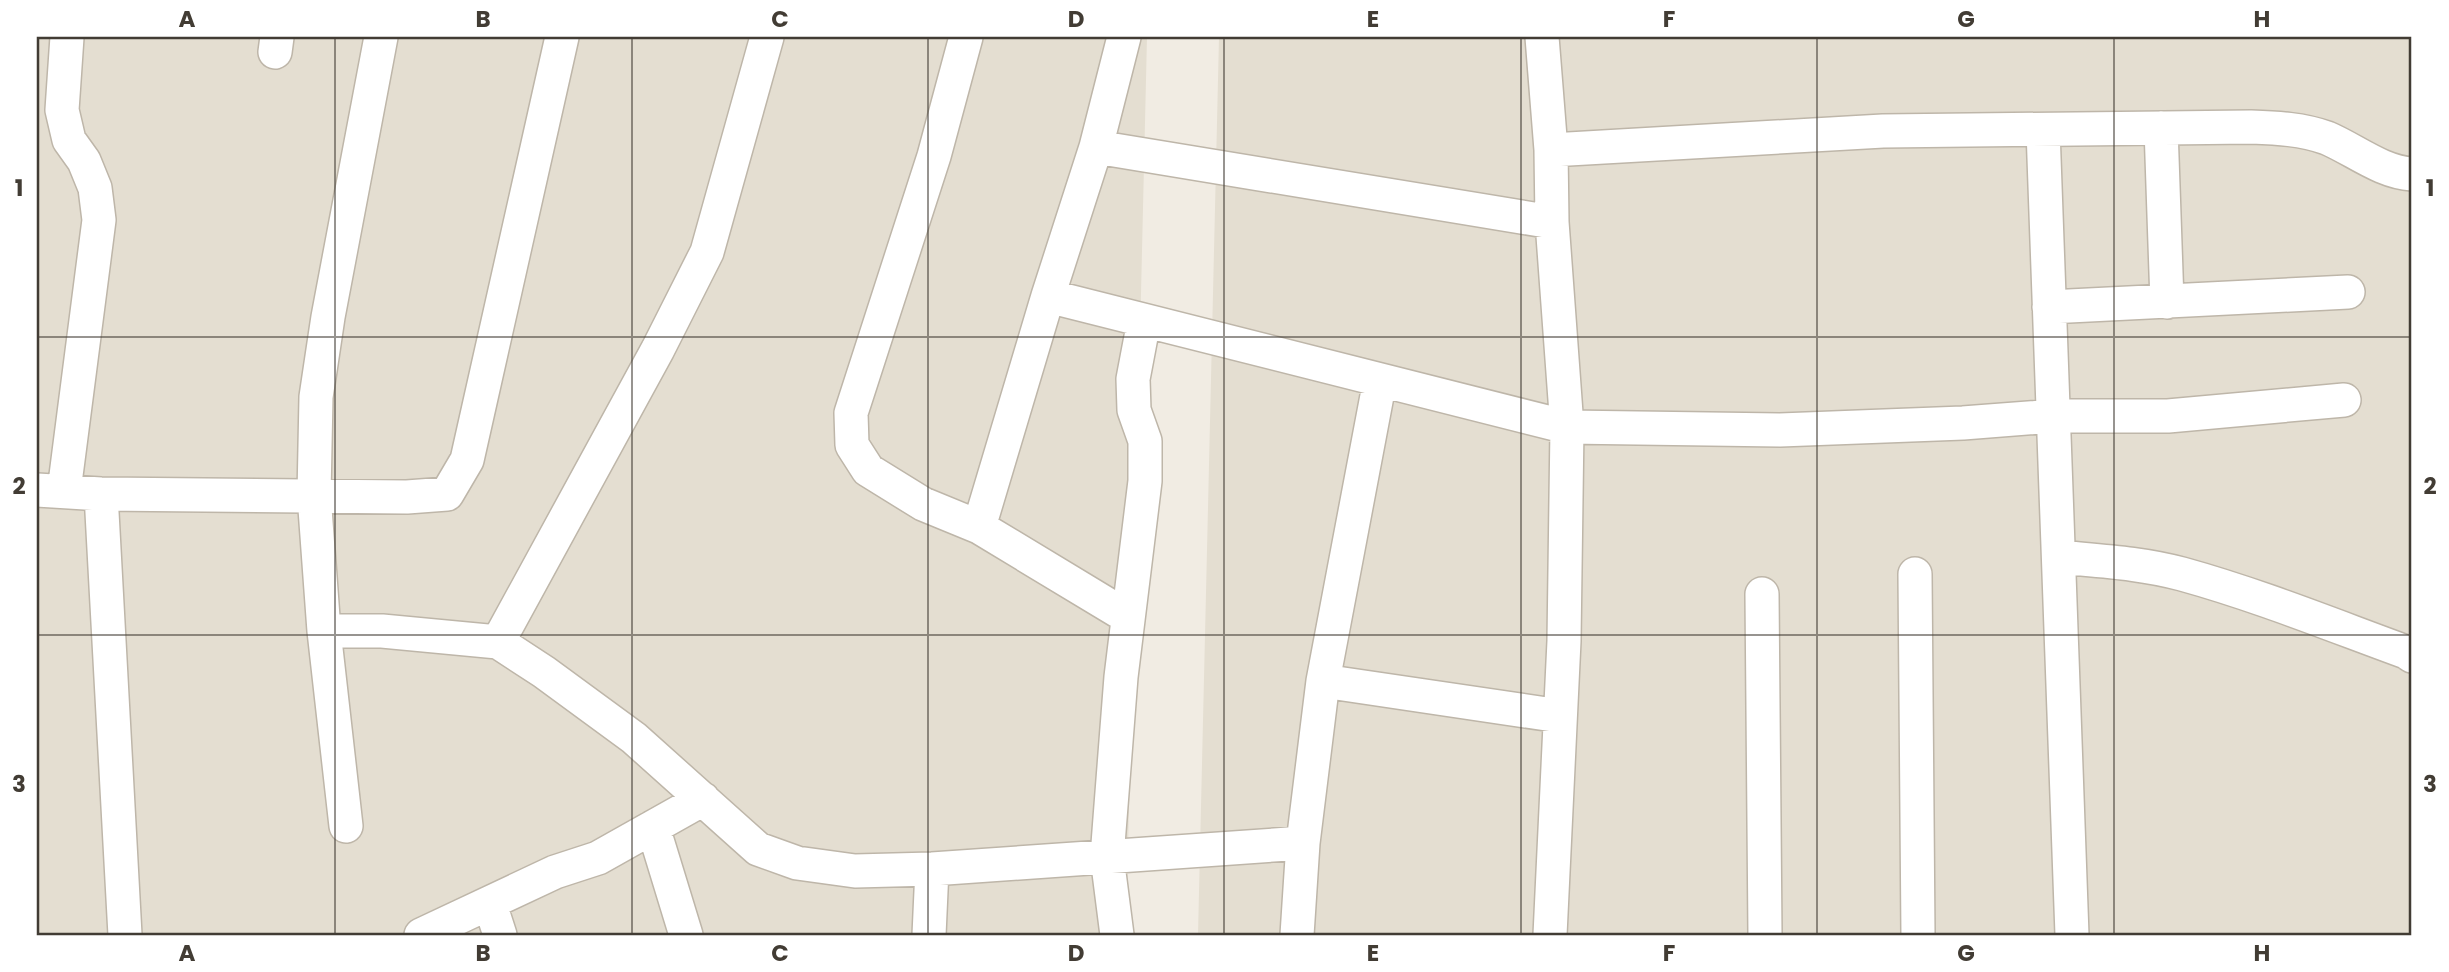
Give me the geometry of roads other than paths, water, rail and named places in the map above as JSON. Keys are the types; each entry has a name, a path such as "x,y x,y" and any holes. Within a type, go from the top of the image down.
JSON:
{"street":[{"path":"67,37 62,110 69,140 85,161 95,188 99,220 50,491 101,494 407,497 447,494 467,460 562,37"},
{"path":"346,826 324,631 314,495 316,397 328,317 381,37"},
{"path":"498,642 658,349 707,252 766,37"},
{"path":"966,37 934,156 851,413 852,444 868,470 923,504 979,527 1128,617"},
{"path":"979,527 1096,147 1124,37"},
{"path":"1542,37 1567,426 1560,716 1550,935"},
{"path":"2161,128 2167,302"},
{"path":"1551,150 1884,131 2294,129 2325,138 2377,164 2412,174"},
{"path":"2043,130 2072,935"},
{"path":"1096,147 1552,222"},
{"path":"2049,307 2348,292"},
{"path":"1048,296 1567,426 1780,430 1963,423 2054,416 2168,416 2344,400"},
{"path":"1117,935 1107,857 1121,677 1145,481 1145,441 1134,410 1133,379 1144,321"},
{"path":"1297,935 1303,843 1323,681 1380,380"},
{"path":"101,494 125,935"},
{"path":"2059,557 2129,564 2181,574 2320,620 2412,656"},
{"path":"1915,574 1918,935"},
{"path":"1762,594 1765,935"},
{"path":"324,631 382,631 498,642 617,725 758,849 797,863 855,871 932,870 1303,843"},
{"path":"1323,681 1560,716"},
{"path":"421,935 495,920 555,872 598,858 703,799"},
{"path":"653,827 686,935"},
{"path":"929,935 932,870"}]}
